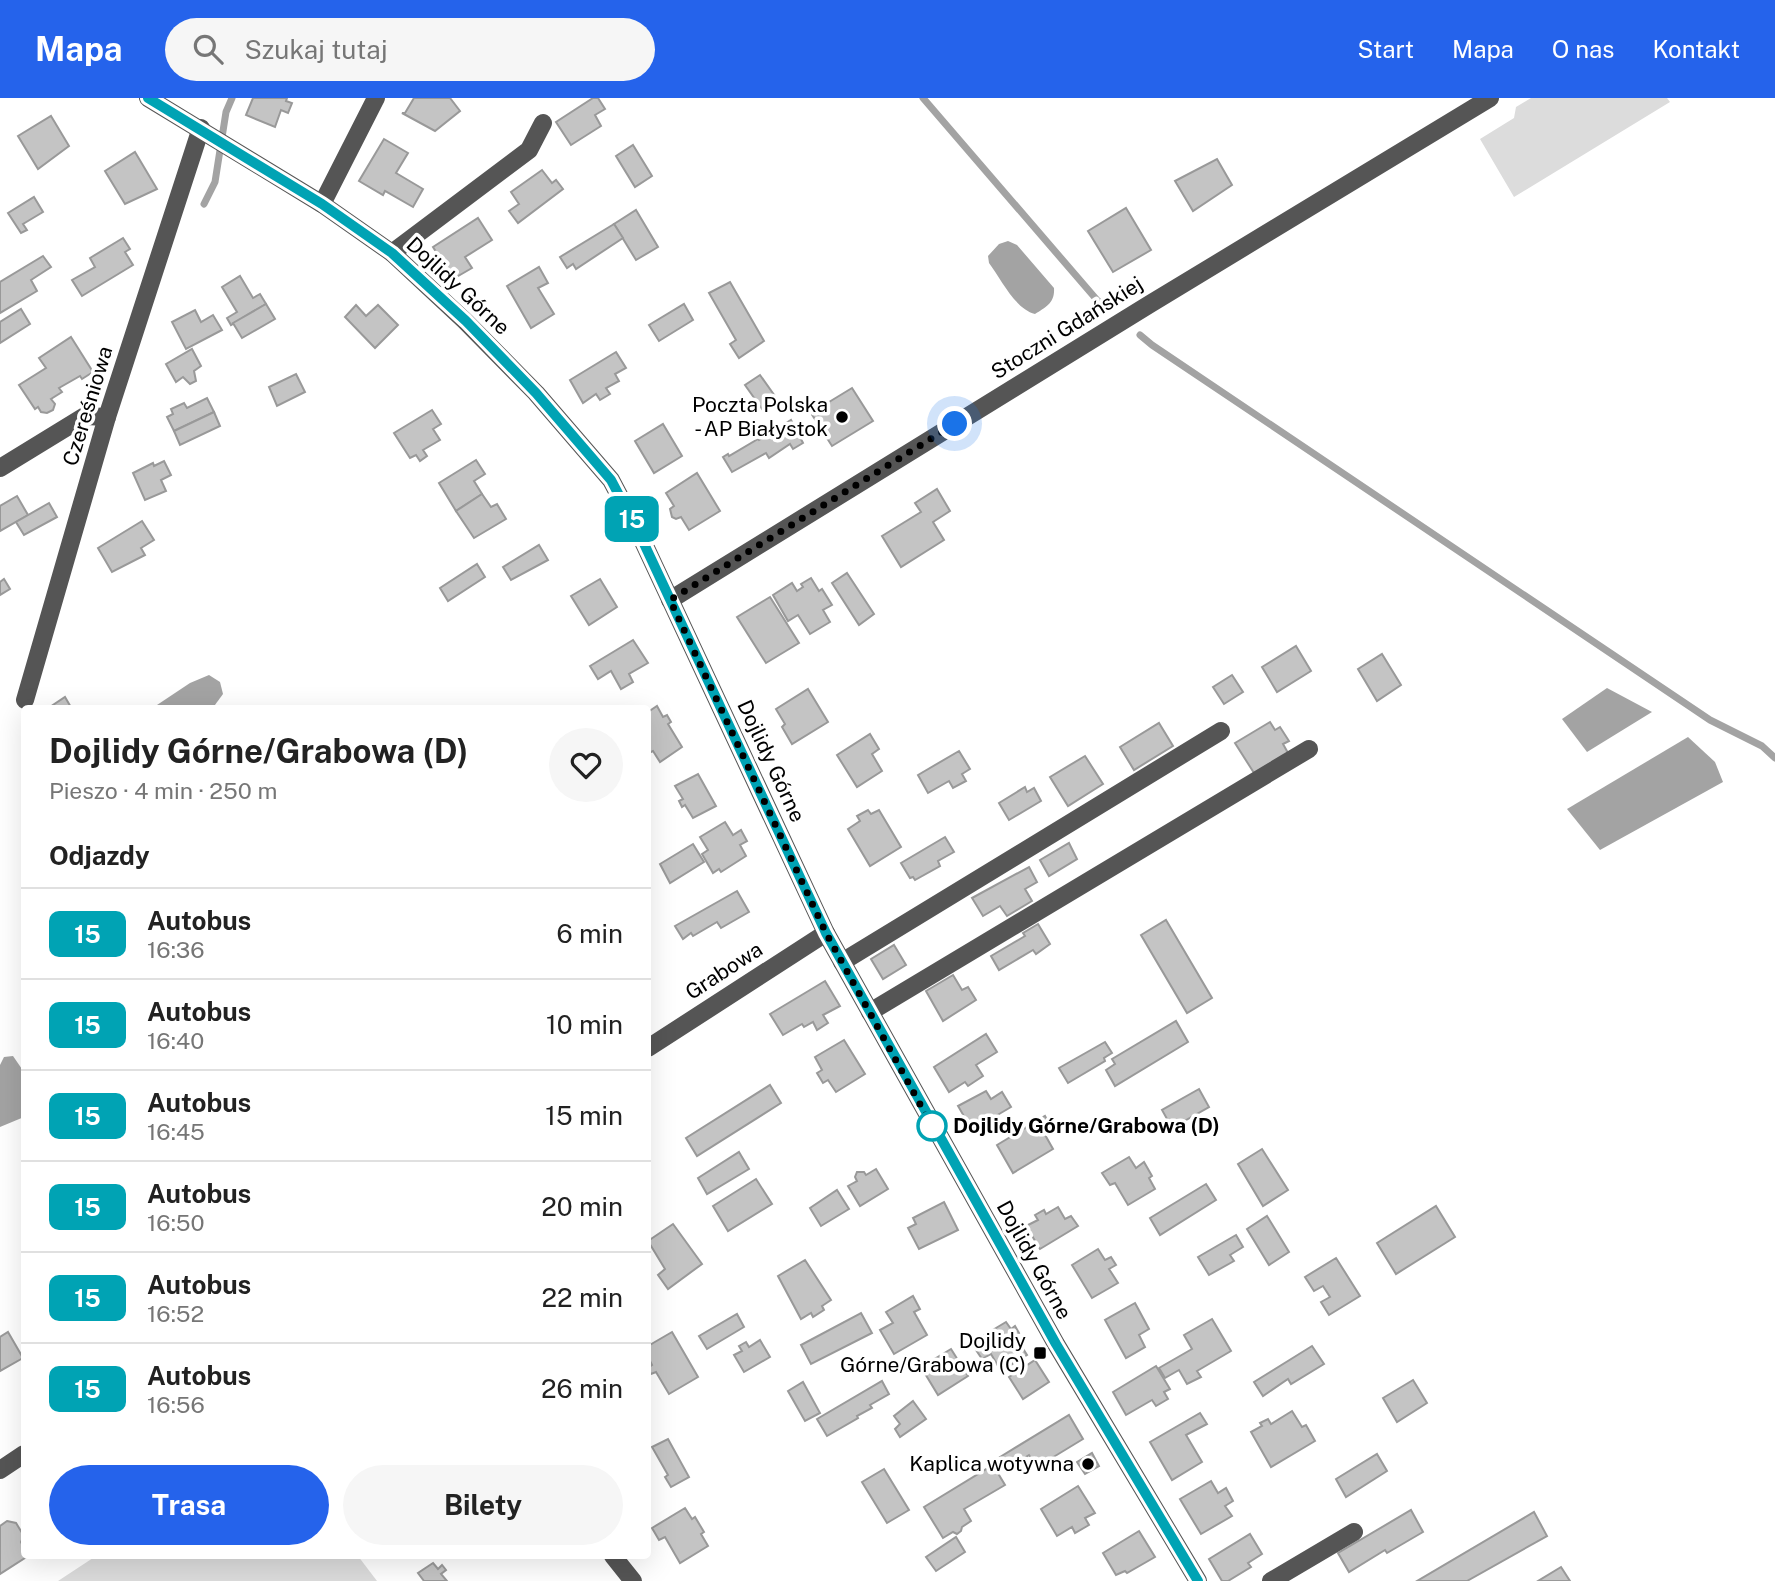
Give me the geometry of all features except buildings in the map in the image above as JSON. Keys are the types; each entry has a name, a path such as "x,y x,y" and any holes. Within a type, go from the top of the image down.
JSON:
{"street":[{"name":"Dojlidy Górne","path":"148,98 322,204 392,253 466,321 536,393 611,480 639,533 826,933 1056,1344 1198,1581"},
{"path":"322,204 376,98"},
{"name":"Stoczni Gdańskiej","path":"670,600 1490,98"},
{"path":"392,253 529,150 543,123"},
{"name":"Czereśniowa","path":"25,700 107,417 201,128"},
{"path":"0,468 85,416 107,417"},
{"path":"842,962 1221,731"},
{"path":"870,1012 1309,749"},
{"name":"Grabowa","path":"651,1046 826,933"},
{"path":"0,1470 21,1456"},
{"path":"1271,1581 1354,1532"},
{"path":"615,1559 633,1581"}],"shaded area":[{"path":"1531,98 1667,98 1670,102 1514,197 1480,139 1514,118 1516,107"},
{"path":"1008,241 1017,245 1054,288 1051,301 1035,314 1015,300 989,263 988,256 999,244"},
{"path":"209,675 220,682 223,694 215,705 157,705 190,683"},
{"path":"1607,688 1652,712 1587,752 1562,719"},
{"path":"1688,737 1715,762 1723,782 1600,850 1567,809"},
{"path":"13,1056 21,1068 21,1118 0,1127 0,1065 4,1057"},
{"path":"91,1559 360,1559 377,1581 58,1581"}],"waterway":[{"path":"204,204 215,182 226,112 232,98"},
{"path":"923,98 1105,306"},
{"path":"1140,335 1710,720 1762,746 1775,758"}],"bus line":[{"name":"15","path":"148,98 322,204 392,253 466,321 536,393 611,480 639,533 826,933 1056,1344 1198,1581"}],"place":[{"name":"Poczta Polska - AP Białystok","path":"842,417"},
{"name":"Dojlidy Górne/Grabowa (D)","path":"932,1126"},
{"name":"Dojlidy Górne/Grabowa (C)","path":"1040,1353"},
{"name":"Kaplica wotywna","path":"1088,1464"}],"route":[{"path":"932,1126 826,933 670,600 955,424"}]}
